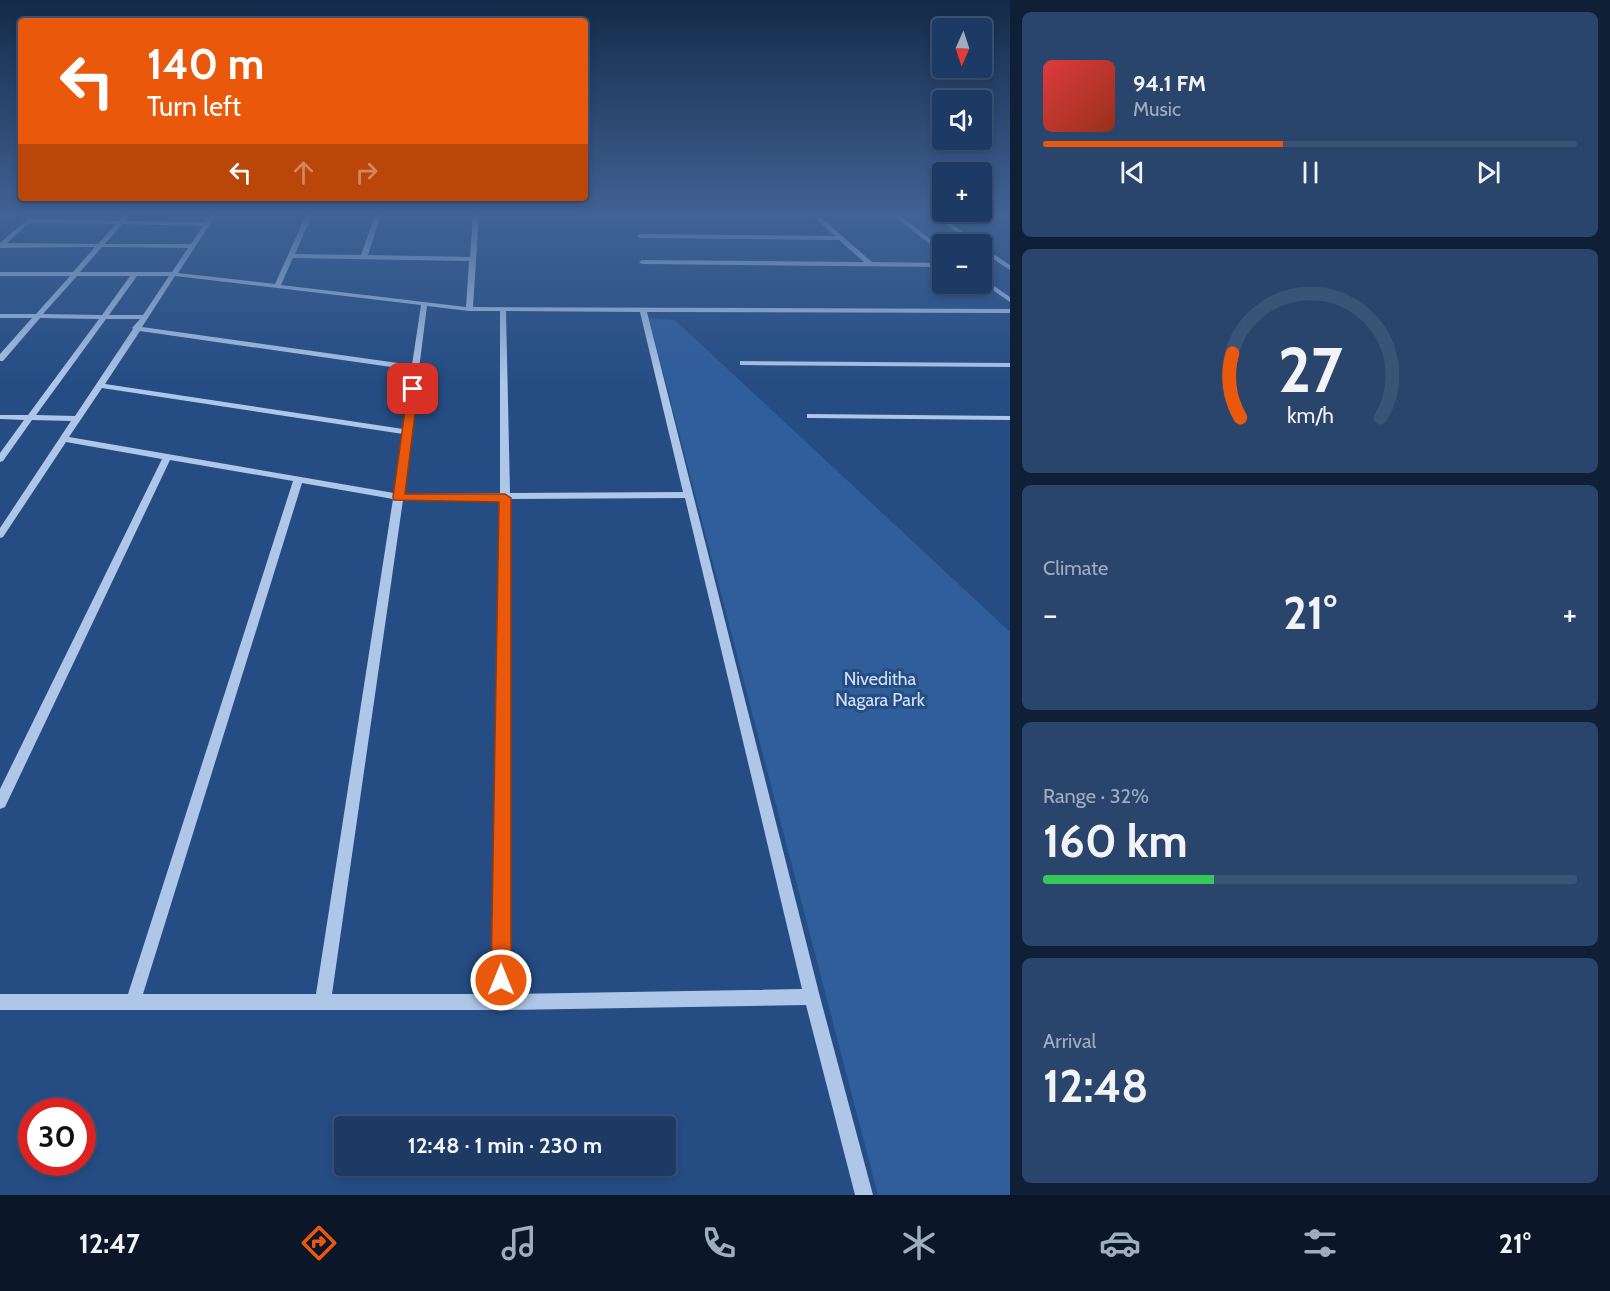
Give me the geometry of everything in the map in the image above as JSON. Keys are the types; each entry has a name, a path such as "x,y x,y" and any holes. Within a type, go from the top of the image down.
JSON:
{"street":[{"path":"0,359 77,271"},
{"path":"0,536 174,271"},
{"path":"277,287 284,271"},
{"path":"469,309 471,271"},
{"path":"0,274 172,274 469,309 1010,311"},
{"path":"0,459 135,274"},
{"path":"992,287 1010,300"},
{"path":"323,1002 399,497 424,305"},
{"path":"501,1002 505,498 503,309"},
{"path":"643,309 812,997 864,1195"},
{"path":"0,316 144,317"},
{"path":"136,328 416,368"},
{"path":"743,363 1010,365"},
{"path":"99,385 407,432"},
{"path":"810,416 1010,418"},
{"path":"0,417 76,419"},
{"path":"64,439 399,497 687,495"},
{"path":"0,803 166,457"},
{"path":"133,1002 298,480"},
{"path":"0,1002 501,1002 812,997"}],"green space":[{"name":"Niveditha Nagara Park","path":"649,318 675,320 1010,632 1010,1195 878,1195"}],"route":[{"path":"413,389 399,497 505,498 501,980"}]}
